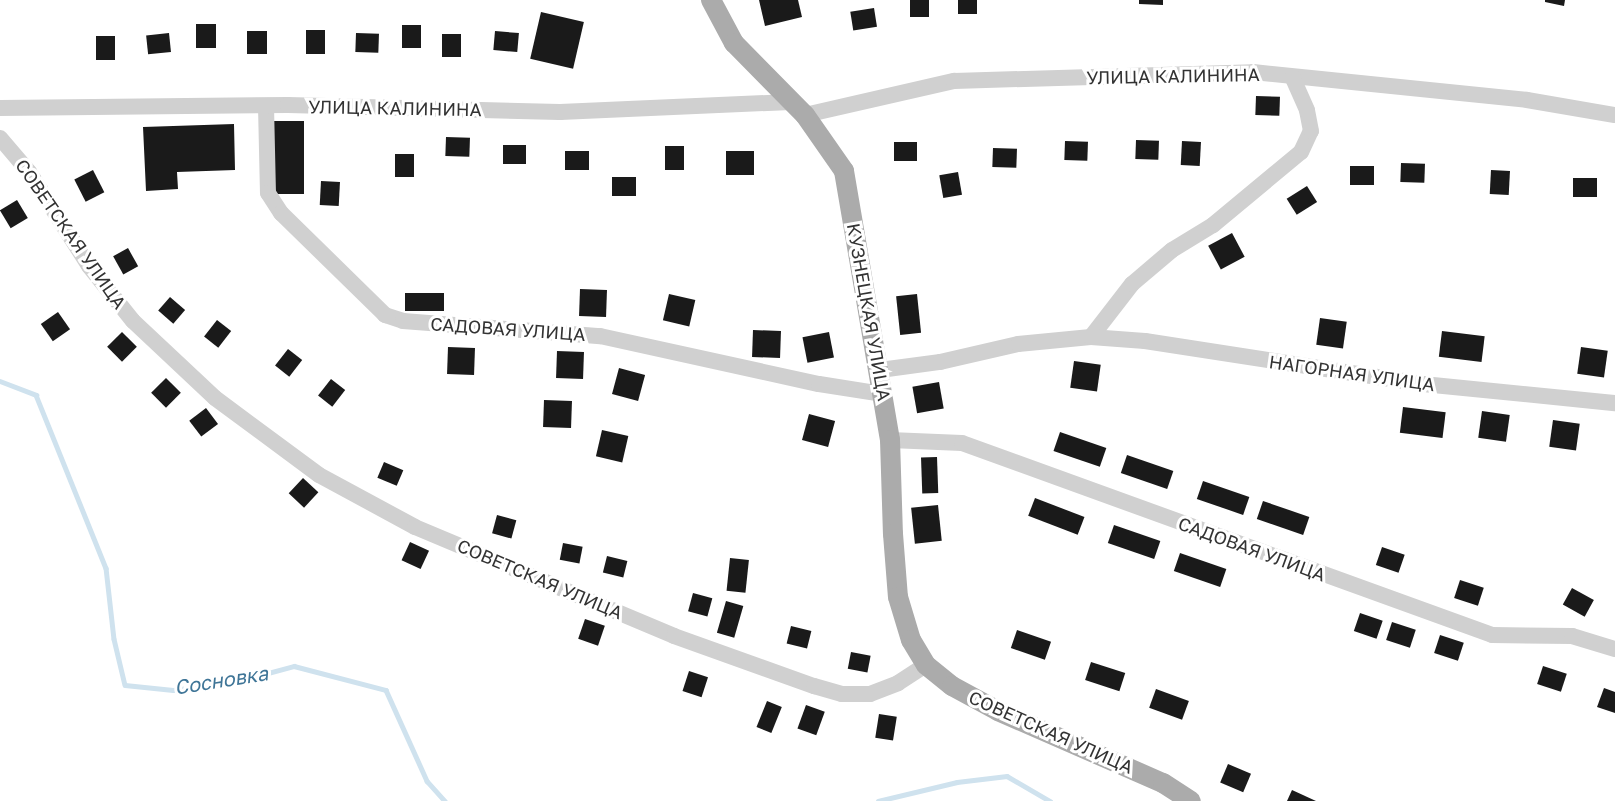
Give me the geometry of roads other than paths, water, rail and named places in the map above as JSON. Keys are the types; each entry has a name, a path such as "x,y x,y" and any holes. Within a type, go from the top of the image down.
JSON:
{"main road":[{"name":"КУЗНЕЦКАЯ УЛИЦА","path":"711,0 734,43 798,108 844,171 884,393 890,440 898,597 911,640 927,664"},
{"name":"СОВЕТСКАЯ УЛИЦА","path":"927,664 952,686 998,711 1163,783 1191,801"}],"street":[{"name":"УЛИЦА КАЛИНИНА","path":"0,108 266,106 560,112 798,108 954,81 1253,72 1527,100 1615,115"},
{"path":"1090,337 1132,284 1172,250 1213,225 1301,152 1311,131 1307,110 1292,77"},
{"name":"САДОВАЯ УЛИЦА","path":"266,106 268,193 281,213 385,315 403,321 600,336 819,384 884,393"},
{"name":"СОВЕТСКАЯ УЛИЦА","path":"0,138 29,172 89,267 134,321 215,398 319,475 415,527 674,636 814,686 842,694 870,694 898,683 927,664"},
{"name":"НАГОРНАЯ УЛИЦА","path":"880,370 940,362 1018,344 1090,337 1145,341 1423,384 1615,403"},
{"name":"САДОВАЯ УЛИЦА","path":"890,440 962,443 1492,635 1572,636 1615,649"}],"waterway":[{"name":"Сосновка","path":"0,381 36,395 106,568 114,639 125,685 173,690 238,681 294,666 386,690 427,781 445,801"},
{"name":"Сосновка","path":"878,801 957,782 1007,776 1050,801"}]}
